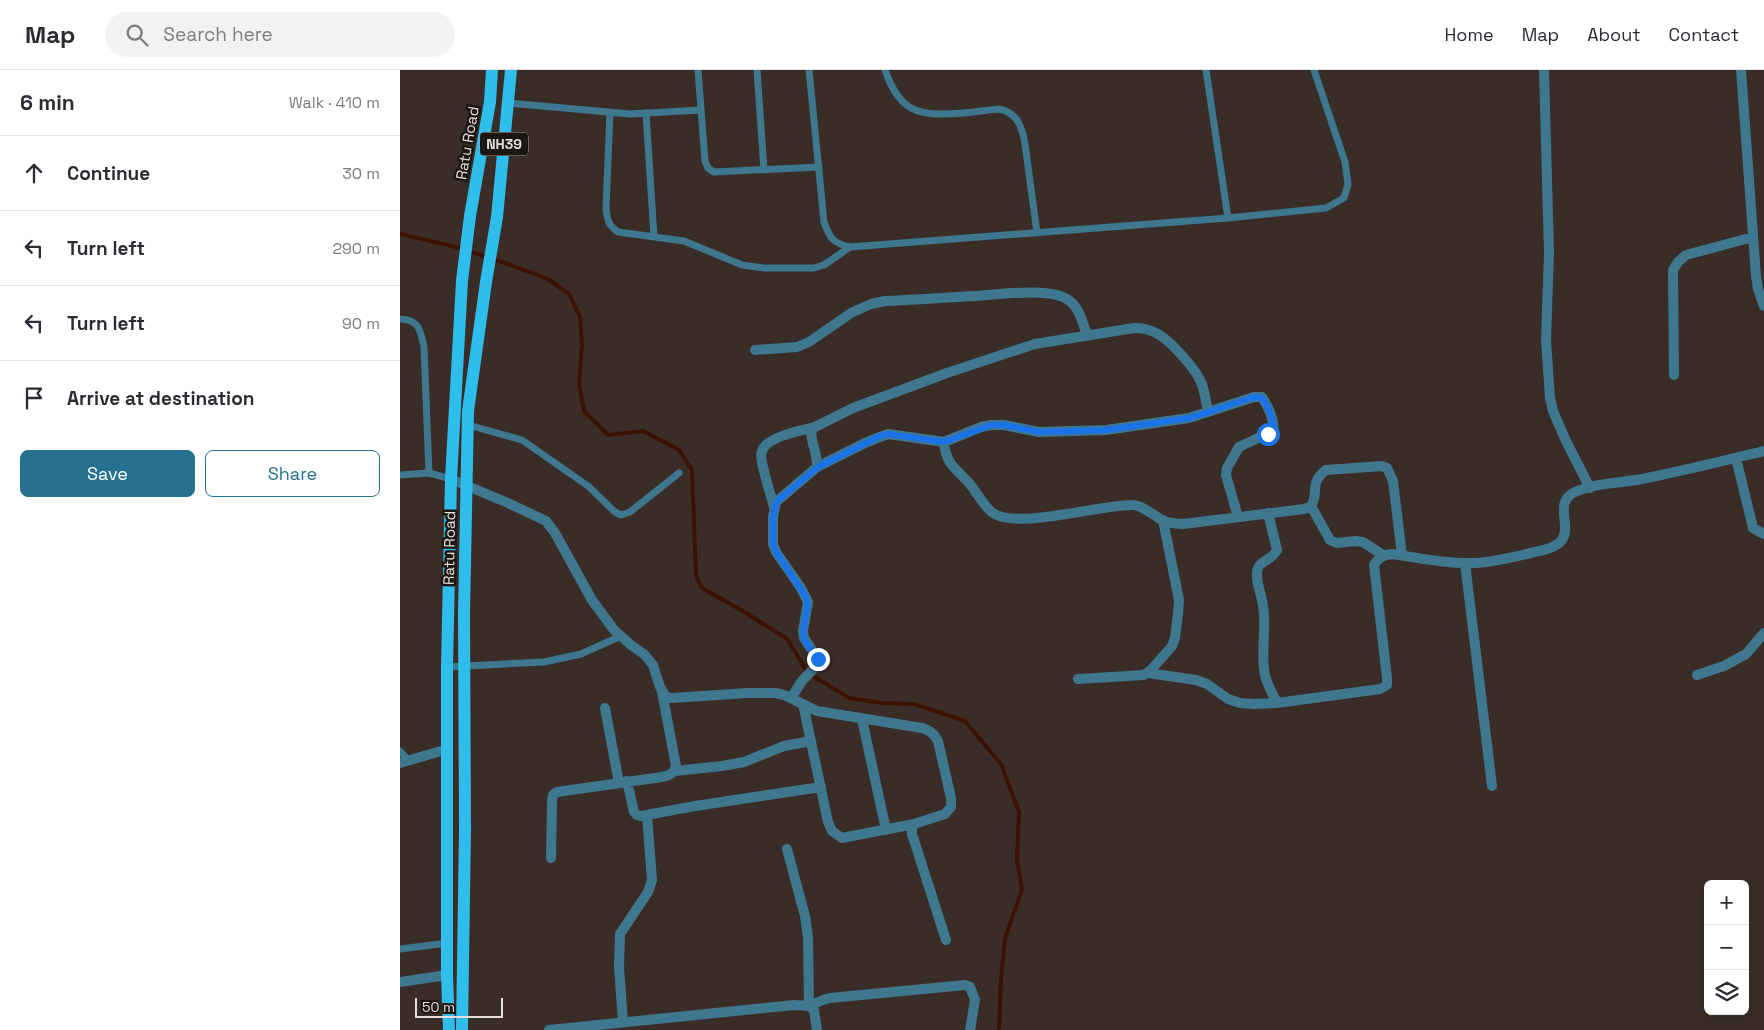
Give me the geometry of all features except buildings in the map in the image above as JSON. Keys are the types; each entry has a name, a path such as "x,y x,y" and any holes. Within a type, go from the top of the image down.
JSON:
{"main road":[{"name":"Ratu Road","path":"449,1030 447,668 451,479 462,281 470,216 490,102 492,70"},
{"name":"Ratu Road","path":"462,1030 465,829 464,666 468,411 497,217 511,70"}],"street":[{"path":"1544,70 1549,253 1546,340 1550,398 1562,434 1590,488"},
{"path":"1741,70 1758,289 1764,306"},
{"path":"1674,375 1673,270 1686,255 1753,237"},
{"path":"755,350 797,347 815,338 851,312 885,301 1028,293 1053,294 1066,299 1074,305 1080,315 1086,335"},
{"path":"791,698 802,681 812,672 818,659 804,638 803,631 808,602 801,588 778,558 773,544 774,508 761,454 766,444 816,426 853,408 947,373 1035,344 1134,328 1145,328 1158,333 1184,358 1201,383 1208,412"},
{"path":"774,508 776,502 818,467 888,434 944,442 991,425 1004,425 1039,432 1106,430 1190,418 1254,397 1262,398 1267,403 1274,426 1273,431 1239,447 1227,468 1226,475 1238,517"},
{"path":"816,426 811,431 811,438 818,467"},
{"path":"944,442 947,459 970,484 991,512 1012,519 1135,505 1173,524 1183,524 1311,506"},
{"path":"1148,673 1196,680 1207,684 1228,699 1240,703 1254,704 1278,704 1380,689 1387,684 1387,678 1374,577 1374,565 1378,558 1392,554 1465,563 1490,562 1549,548 1556,545 1564,534 1564,504 1567,498 1574,493 1590,488 1678,472 1764,451"},
{"path":"1736,458 1753,528 1764,534"},
{"path":"1311,506 1314,501 1314,486 1317,479 1326,470 1382,466 1387,468 1393,481 1402,555"},
{"path":"451,479 546,521 555,533 592,600 614,630 645,655 653,665 662,692 676,766 675,771"},
{"path":"1311,506 1330,540 1337,543 1363,542 1384,555"},
{"path":"1268,513 1277,550 1274,556 1260,564 1257,576 1264,617 1263,665 1265,676 1278,704"},
{"path":"1078,678 1140,676 1148,673 1172,646 1175,638 1179,600 1163,520"},
{"path":"1465,563 1492,786"},
{"path":"1697,675 1724,666 1746,654 1764,633"},
{"path":"662,692 666,697 672,698 775,693 791,698 804,704 817,711 930,730 938,741 951,798 951,807 944,814 914,824 853,837 842,838 836,836 828,822 804,704"},
{"path":"605,708 623,782 634,812 637,815 647,815 821,787"},
{"path":"862,719 886,830"},
{"path":"551,858 553,795 561,790 662,776 675,771 744,762 784,746 811,741"},
{"path":"404,762 448,749"},
{"path":"623,1022 619,967 620,934 648,892 652,880 647,815"},
{"path":"914,824 912,834 946,940"},
{"path":"788,849 805,916 808,937 809,1006"},
{"path":"400,982 448,975"},
{"path":"549,1030 794,1005 809,1006 830,998 965,985 970,988 975,1000 970,1030"},
{"path":"809,1006 814,1010 817,1030"}],"lane":[{"path":"698,70 703,146 708,168 714,172 819,167"},
{"path":"757,70 764,170"},
{"path":"809,70 824,222 829,237 840,245 850,248 1228,218 1326,208 1344,198 1348,184 1345,162 1314,70"},
{"path":"885,70 889,81 900,99 912,109 938,114 999,109 1008,111 1018,120 1023,131 1037,233"},
{"path":"1206,70 1228,218"},
{"path":"508,103 610,113 700,110"},
{"path":"610,113 606,208 611,227 618,232 684,241 742,265 764,268 814,268 824,265 850,248"},
{"path":"646,113 654,237"},
{"path":"400,320 411,320 416,323 421,333 424,347 429,473"},
{"path":"468,425 522,440 588,486 615,512 622,515 630,512 679,474"},
{"path":"400,475 429,473 451,479"},
{"path":"447,668 544,662 581,654 621,636"},
{"path":"400,751 404,762"},
{"path":"400,949 448,942"}],"waterway":[{"path":"400,234 456,247 508,264 548,279 569,294 580,317 582,345 579,384 584,411 608,435 643,431 679,450 692,470 696,576 702,588 787,639 808,673 849,698 882,703 914,704 965,721 1001,764 1019,812 1017,859 1022,890 1005,938 999,1030"}],"route":[{"path":"818,659 804,638 803,631 808,602 801,588 778,558 773,544 774,508 776,502 818,467 867,442 888,434 944,442 981,427 991,425 1004,425 1039,432 1106,430 1190,418 1254,397 1262,398 1267,403 1274,426 1273,431 1268,434"}]}
